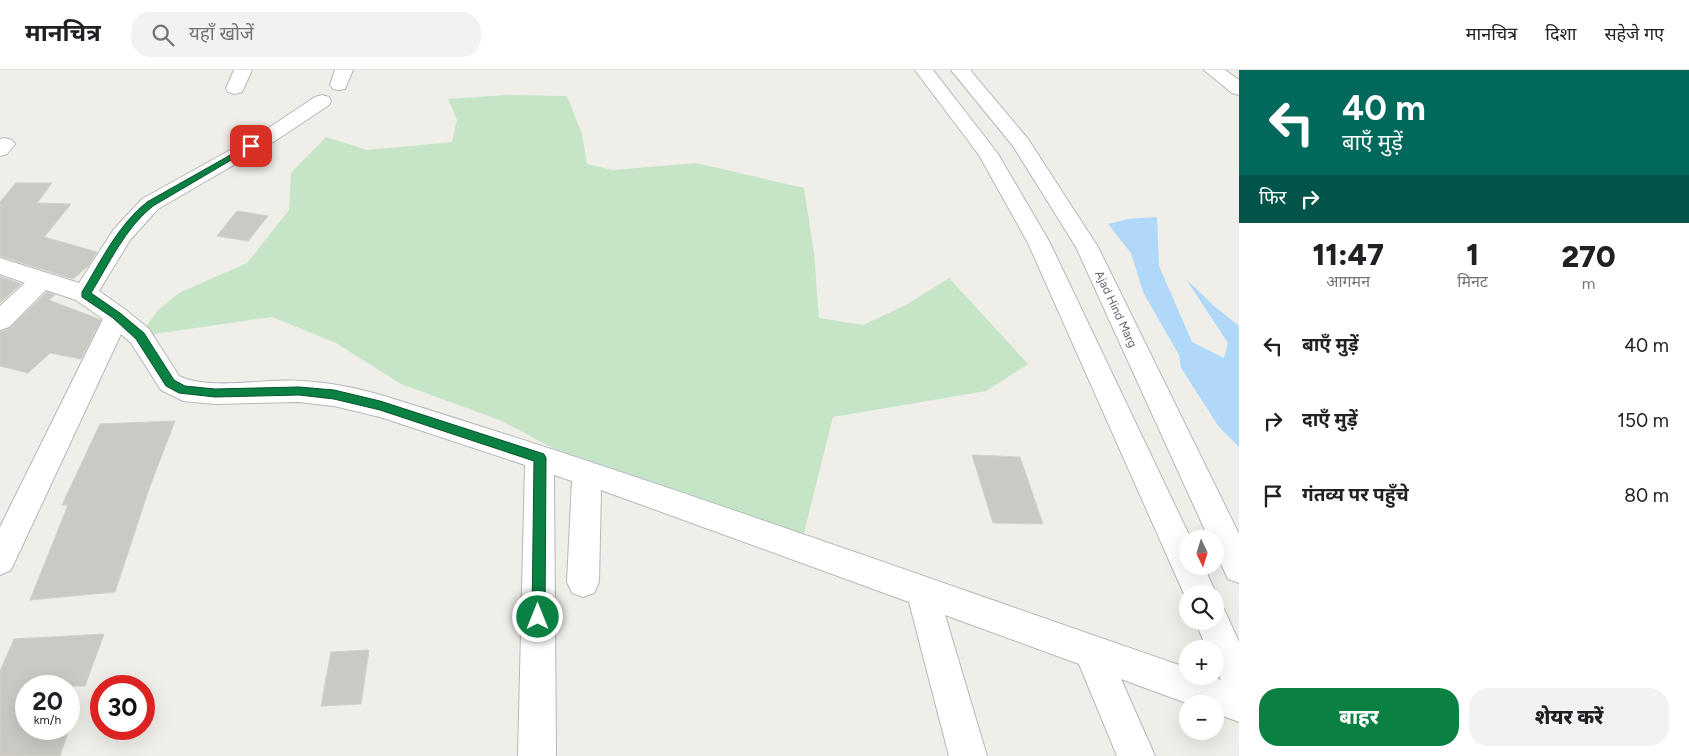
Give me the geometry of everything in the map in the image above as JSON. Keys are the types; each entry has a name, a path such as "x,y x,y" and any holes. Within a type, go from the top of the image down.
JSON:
{"street":[{"path":"235,88 243,70"},
{"path":"924,70 988,154 1039,243 1196,585"},
{"name":"Ajad Hind Marg","path":"960,70 1021,143 1087,247 1239,568"},
{"path":"1213,70 1239,89"},
{"path":"85,294 127,228 139,213 150,204 268,137 322,101"},
{"path":"0,266 85,294 117,316 140,336 170,383 183,390 215,393 299,391 334,395 380,406 587,473 1239,704"},
{"path":"0,321 41,281"},
{"path":"0,560 117,316"},
{"path":"537,756 540,458"},
{"path":"583,582 587,473"},
{"path":"922,591 968,756"},
{"path":"1216,630 1239,681"},
{"path":"1091,651 1136,756"}],"green space":[{"path":"506,95 567,96 582,134 587,164 613,170 696,163 804,188 814,253 819,318 863,325 906,305 949,278 1028,364 986,391 833,417 800,549 618,483 502,421 401,384 336,343 272,317 140,336 157,311 179,293 247,263 289,210 291,173 326,137 368,150 452,142 457,120 448,99"}],"water":[{"path":"1157,217 1159,266 1192,342 1224,358 1228,343 1186,279 1214,306 1239,326 1239,447 1219,427 1181,368 1179,355 1143,292 1131,253 1108,224 1128,219"}],"building":[{"path":"16,183 52,183 37,203 71,204 44,237 97,252 88,266 73,279 0,256 0,202"},
{"path":"237,211 268,216 248,241 217,236"},
{"path":"0,276 21,284 0,303"},
{"path":"47,292 55,295 49,300 101,320 81,359 50,353 28,373 0,366 0,332 10,328"},
{"path":"175,421 150,486 115,592 30,600 68,505 62,505 100,424"},
{"path":"972,455 1020,457 1043,524 993,523"},
{"path":"104,634 85,686 80,686 80,675 15,675 15,740 65,740 60,756 0,756 0,671 14,639"},
{"path":"369,650 361,704 321,706 331,652"}],"route":[{"path":"251,146 150,204 139,213 127,228 85,294 117,316 140,336 163,369 170,383 183,390 215,393 299,391 334,395 380,406 540,458 538,617"}]}
